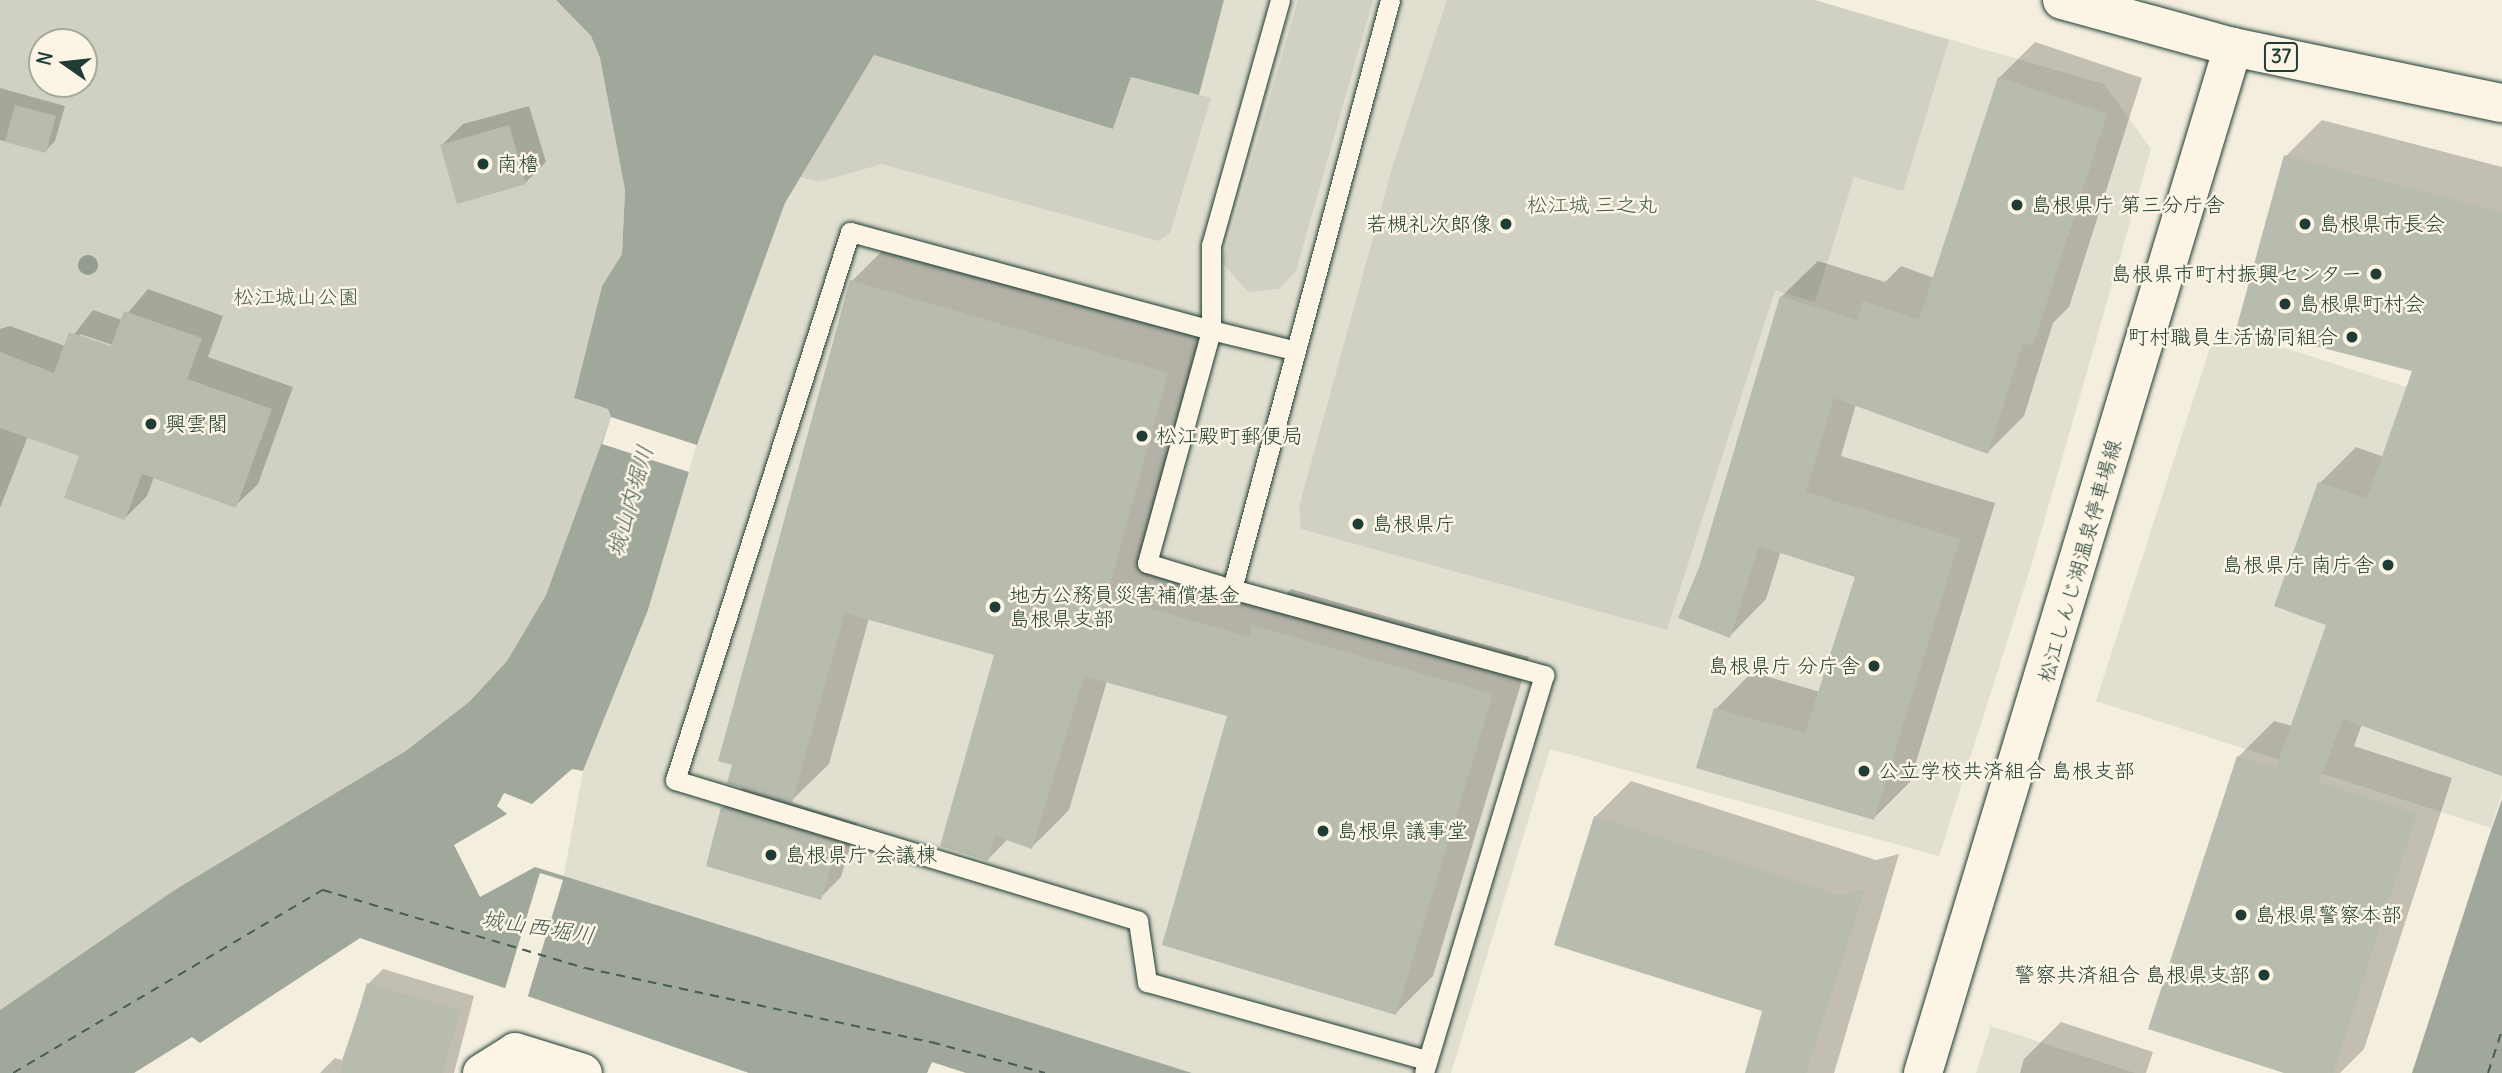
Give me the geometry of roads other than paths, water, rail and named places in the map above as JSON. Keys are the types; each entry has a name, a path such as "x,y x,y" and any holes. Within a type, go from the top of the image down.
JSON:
{"main road":[{"name":"37","path":"2062,0 2232,47 2502,103"},
{"name":"松江しんじ湖温泉停車場線","path":"1923,1073 2232,47"},
{"path":"482,1073 515,1052 583,1073"}],"lane":[{"path":"1280,0 1211,244 1211,330 1147,563 1544,675 1426,1067 1147,982 1138,920 675,780 850,232 1211,330 1293,350"},
{"path":"1232,589 1293,350 1390,0"}],"water":[{"path":"556,0 1224,0 1199,95 1131,77 1113,129 874,55 785,203 697,445 648,610 583,771 572,769 532,804 504,793 497,806 507,814 454,845 480,897 535,867 1192,1073 966,1073 932,1062 927,1073 749,1073 360,938 200,1043 192,1037 134,1073 0,1073 0,1010 173,891 404,752 469,702 507,661 546,595 611,417 608,409 574,398 602,286 622,254 625,190 600,58 591,36"},
{"path":"2502,799 2502,1073 2412,1073 2487,842"}],"place":[{"name":"南櫓","path":"483,164"},
{"name":"島根県庁 第三分庁舎","path":"2017,205"},
{"name":"若槻礼次郎像","path":"1506,224"},
{"name":"島根県市長会","path":"2305,224"},
{"name":"島根県市町村振興センター","path":"2376,274"},
{"name":"島根県町村会","path":"2285,304"},
{"name":"町村職員生活協同組合","path":"2352,337"},
{"name":"興雲閣","path":"151,424"},
{"name":"松江殿町郵便局","path":"1142,436"},
{"name":"島根県庁","path":"1358,524"},
{"name":"島根県庁 南庁舎","path":"2388,565"},
{"name":"地方公務員災害補償基金 島根県支部","path":"995,607"},
{"name":"島根県庁 分庁舎","path":"1874,666"},
{"name":"公立学校共済組合 島根支部","path":"1864,771"},
{"name":"島根県 議事堂","path":"1323,831"},
{"name":"島根県庁 会議棟","path":"771,855"},
{"name":"島根県警察本部","path":"2241,915"},
{"name":"警察共済組合 島根県支部","path":"2264,975"}],"park label":[{"name":"松江城 三之丸","path":"1592,205"},
{"name":"松江城山公園","path":"296,297"}],"water label":[{"name":"城山内堀川","path":"630,501"},
{"name":"城山西堀川","path":"538,927"}]}
